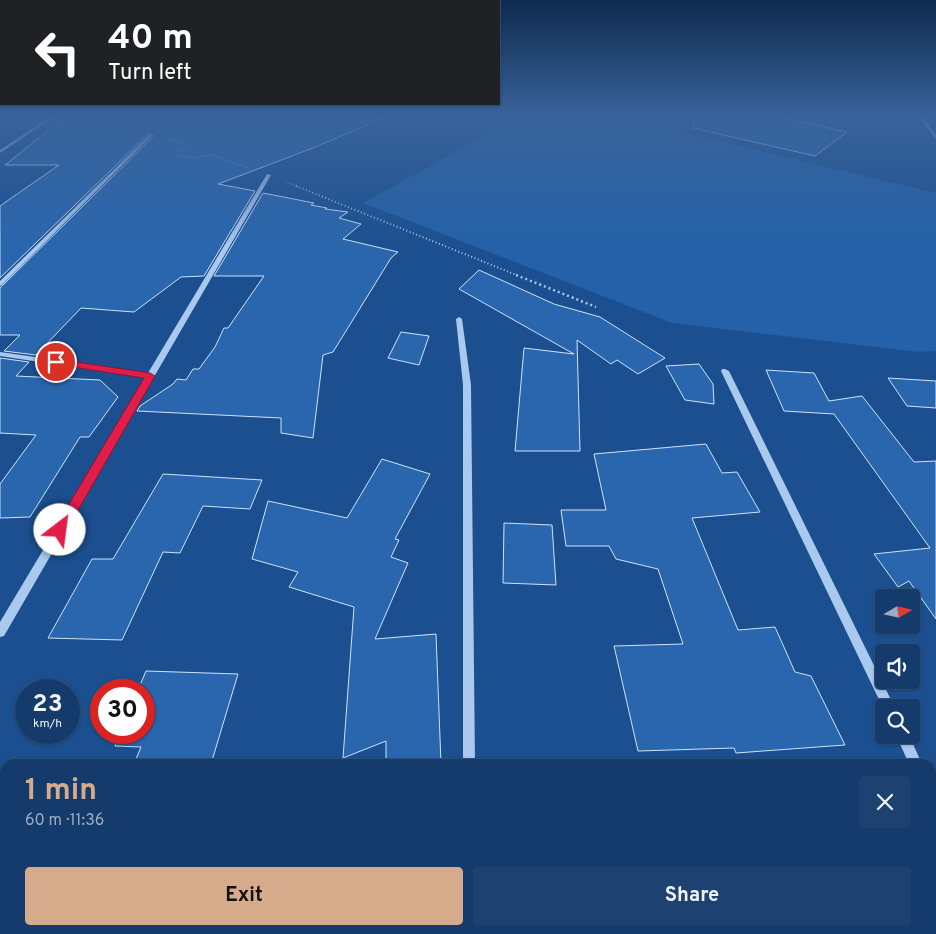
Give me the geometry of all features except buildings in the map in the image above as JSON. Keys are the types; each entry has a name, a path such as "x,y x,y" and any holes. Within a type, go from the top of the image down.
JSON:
{"street":[{"path":"0,284 125,161"},
{"path":"0,632 269,175"},
{"path":"459,319 467,385 469,759"},
{"path":"0,354 150,376"},
{"path":"725,371 885,699"},
{"path":"906,744 914,759"}],"path":[{"path":"228,161 269,175 596,307"}],"shaded area":[{"path":"440,161 800,161 936,193 936,351 918,352 672,323 363,203"}],"route":[{"path":"56,362 150,376 60,530"}]}
